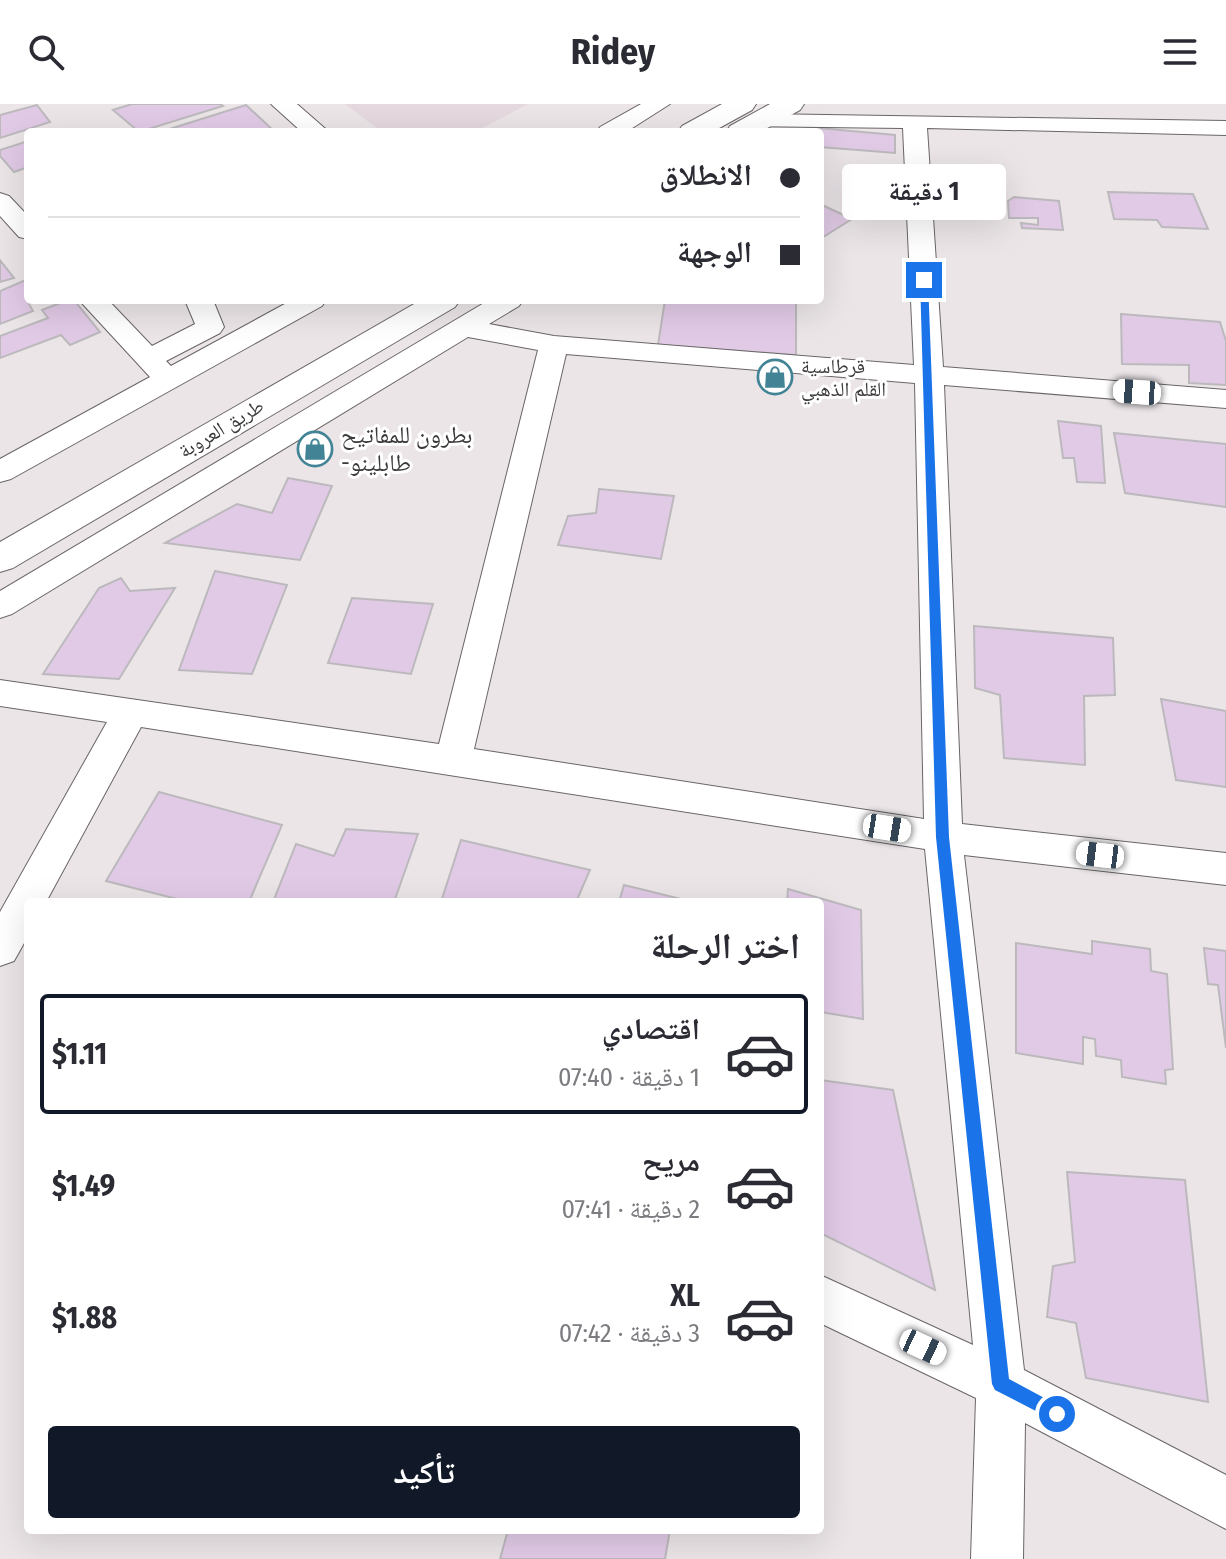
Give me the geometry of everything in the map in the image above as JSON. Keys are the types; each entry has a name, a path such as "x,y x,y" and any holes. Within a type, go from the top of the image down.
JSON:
{"highway":[{"path":"718,128 750,123 790,104"},
{"name":"طريق العروبة","path":"0,525 389,304"},
{"name":"طريق العروبة","path":"0,559 437,304"}],"street":[{"path":"283,104 312,128"},
{"path":"616,128 658,104"},
{"path":"915,121 929,376 943,837 1001,1384 997,1559"},
{"path":"750,123 915,121 1225,131"},
{"path":"0,201 24,227"},
{"path":"97,304 158,370"},
{"path":"0,472 158,370 210,327 201,304"},
{"path":"158,370 303,304"},
{"path":"0,606 503,304"},
{"path":"467,328 554,345 1226,399"},
{"path":"453,760 554,345"},
{"path":"0,693 943,837 1226,869"},
{"path":"30,898 131,712"},
{"path":"0,949 24,909"},
{"path":"824,1300 1001,1384 1226,1503"}],"shaded area":[{"path":"345,104 528,104 483,128 377,128"}],"building":[{"path":"132,104 223,106 152,128 134,128 113,110"},
{"path":"37,105 50,122 0,138 0,115"},
{"path":"246,105 271,128 173,128"},
{"path":"824,129 895,135 895,153 824,147"},
{"path":"24,142 24,168 14,172 0,156 0,150"},
{"path":"1108,192 1193,194 1208,229 1162,227 1157,220 1114,219"},
{"path":"1014,197 1059,201 1063,230 1022,228 1021,223 1038,225 1038,218 1009,218 1008,201"},
{"path":"824,206 852,219 824,236"},
{"path":"0,260 14,278 0,282"},
{"path":"24,281 24,304 29,304 33,311 0,324 0,291"},
{"path":"58,304 77,304 100,332 70,345 61,335 0,358 0,336 48,318 42,310"},
{"path":"664,304 796,304 796,355 658,345"},
{"path":"1121,314 1220,322 1226,341 1226,385 1189,383 1189,365 1122,364"},
{"path":"1058,421 1101,426 1105,483 1077,482 1074,458 1063,458"},
{"path":"1114,433 1226,444 1226,507 1125,493"},
{"path":"288,478 332,486 300,560 165,543 237,504 272,513"},
{"path":"599,489 674,496 661,559 558,545 568,516 596,513"},
{"path":"215,571 287,585 252,674 179,670"},
{"path":"121,578 130,591 175,588 119,679 43,674 99,588"},
{"path":"352,598 433,604 411,674 328,663"},
{"path":"974,626 1113,638 1115,695 1084,696 1085,765 1004,758 1000,695 975,688"},
{"path":"1161,699 1226,711 1226,787 1176,780"},
{"path":"159,792 282,825 251,898 173,898 106,881"},
{"path":"346,829 418,834 395,898 275,898 296,844 334,856"},
{"path":"461,840 590,870 578,898 442,898"},
{"path":"624,885 677,898 620,898"},
{"path":"788,889 819,898 787,898"},
{"path":"824,899 861,910 863,1019 824,1013"},
{"path":"1092,941 1150,949 1151,971 1167,974 1173,1069 1165,1070 1166,1084 1122,1077 1121,1060 1096,1056 1095,1039 1083,1037 1083,1064 1016,1053 1016,943 1092,954"},
{"path":"1204,948 1226,951 1226,1048 1218,985 1208,984"},
{"path":"824,1081 893,1090 935,1290 824,1235"},
{"path":"1067,1172 1185,1180 1208,1402 1086,1378 1076,1323 1047,1317 1053,1266 1075,1262"},
{"path":"507,1534 669,1534 665,1559 500,1559"}],"place":[{"name":"قرطاسية القلم الذهبي","path":"775,377"},
{"name":"بطرون للمفاتيح -طابلينو","path":"315,449"}],"route":[{"path":"924,280 943,837 1001,1384 1057,1414"}]}
